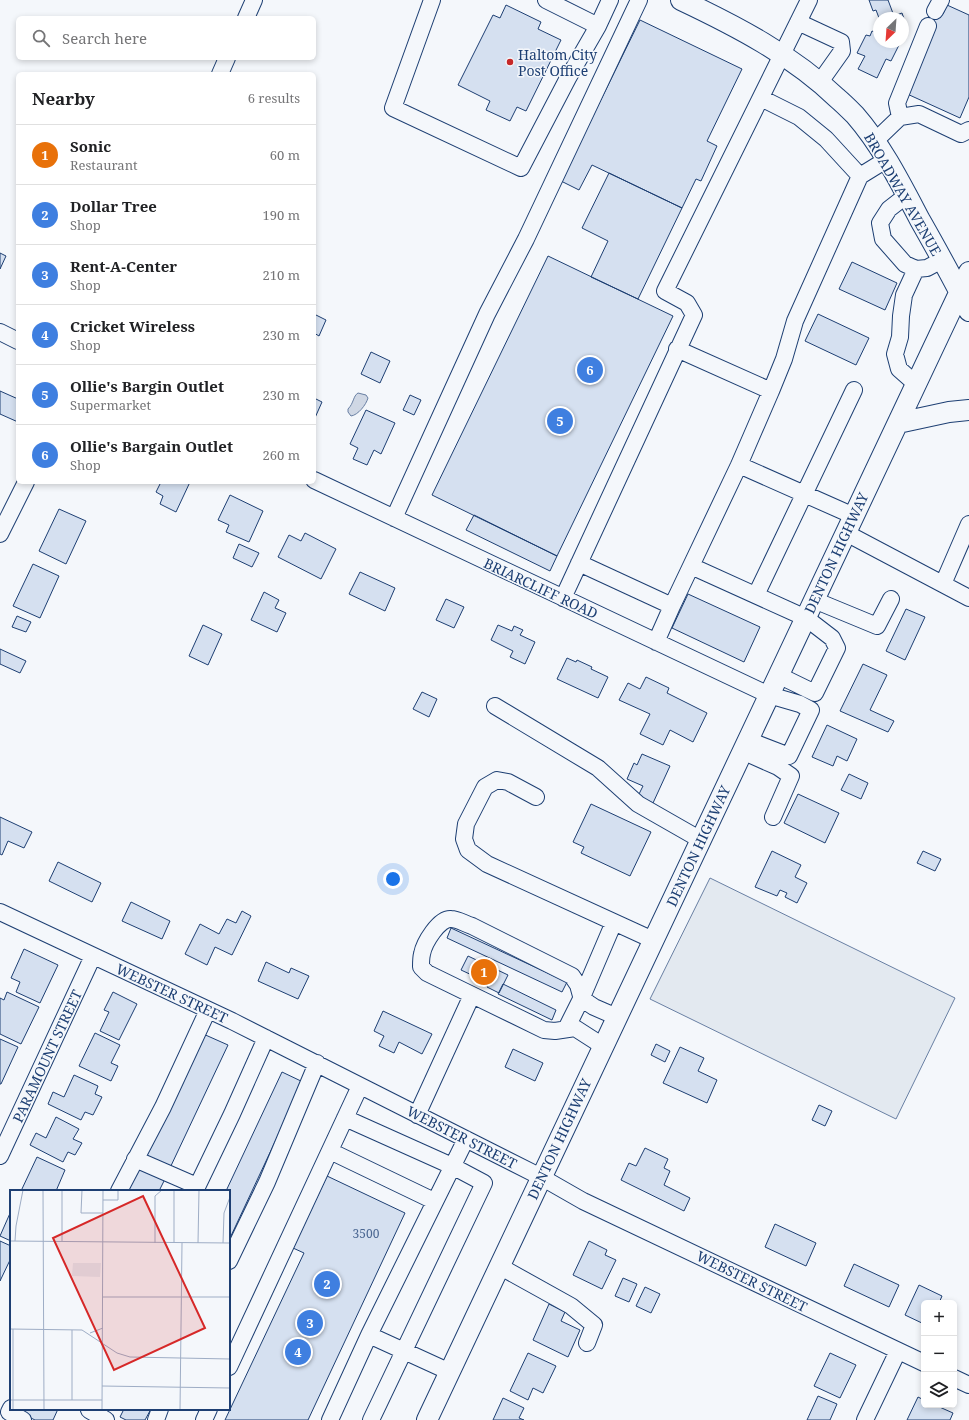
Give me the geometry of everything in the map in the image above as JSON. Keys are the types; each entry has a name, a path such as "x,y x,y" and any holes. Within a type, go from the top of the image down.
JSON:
{"main road":[{"name":"BROADWAY AVENUE","path":"681,0 732,24 782,54 820,82 854,114 875,141 907,195 969,311"},
{"name":"DENTON HIGHWAY","path":"427,1420 969,272"},
{"path":"898,423 949,412 969,410"}],"street":[{"path":"247,16 254,0"},
{"path":"432,0 393,108 521,168 568,78 598,26 610,0"},
{"path":"546,0 598,26"},
{"path":"394,518 487,314 526,239 639,0"},
{"path":"562,598 694,315 687,303 665,291 809,0"},
{"path":"798,22 841,42 842,51 820,82"},
{"path":"900,117 897,103 928,26"},
{"path":"221,72 226,60"},
{"path":"761,98 799,117 826,139 860,176"},
{"path":"875,141 900,117 919,114 961,134 969,130"},
{"path":"656,642 739,465 784,359 795,320 860,176 886,160"},
{"path":"907,195 889,209 880,223 883,239 905,264 916,269 927,268 942,260"},
{"path":"916,269 904,295 900,337 895,354 899,369 916,384"},
{"path":"0,332 16,340"},
{"path":"677,349 771,391"},
{"path":"756,595 854,390"},
{"path":"739,465 804,494 943,584 969,598"},
{"name":"BRIARCLIFF ROAD","path":"316,481 769,695 800,704 811,710 789,756 745,745"},
{"path":"0,534 25,484"},
{"path":"943,584 969,524"},
{"path":"579,563 672,606"},
{"path":"691,566 756,595 877,626 891,599"},
{"path":"778,675 815,693 831,661 837,648 832,638 810,609"},
{"path":"495,706 598,768 638,804 701,840"},
{"path":"745,745 791,776 773,817"},
{"path":"536,797 508,782 496,780 485,787 466,824 464,839 468,850 487,864 653,940"},
{"name":"WEBSTER STREET","path":"0,912 266,1038 541,1177 583,1200 921,1362"},
{"path":"603,1046 576,1028 555,1031 544,1030 427,973 421,967 422,952 430,936 439,924 450,918 472,926 572,976 578,985 582,997 594,1007 617,1017"},
{"path":"566,1029 582,997 614,922"},
{"name":"PARAMOUNT STREET","path":"0,1156 93,956"},
{"path":"418,1115 472,995"},
{"path":"120,1190 163,1107 208,1010"},
{"path":"135,1159 196,1189 266,1038"},
{"path":"230,1260 267,1182 317,1063"},
{"path":"230,1365 360,1086"},
{"path":"345,1118 452,1166 484,1183 371,1420"},
{"path":"330,1420 369,1335 434,1201 466,1140"},
{"path":"330,1151 434,1201"},
{"path":"499,1266 571,1306 588,1320 594,1326 587,1343"},
{"path":"369,1335 450,1372"},
{"path":"865,1420 898,1351"},
{"path":"957,1379 969,1385"},
{"path":"10,1410 9,1412 23,1420"},
{"path":"156,1420 160,1410"},
{"path":"204,1420 209,1410"},
{"path":"88,1413 106,1420"}],"shaded area":[{"path":"358,393 366,395 368,398 361,409 356,414 351,416 348,409"},
{"path":"710,878 955,998 896,1119 650,999"}],"building":[{"path":"869,0 888,0 892,12 877,12 876,10 873,11"},
{"name":"Haltom City Post Office","path":"506,5 541,22 538,29 561,40 526,111 517,107 510,121 486,110 490,101 458,85 493,15 500,18"},
{"path":"947,5 969,15 969,97 960,118 905,93 925,25 932,9 943,14"},
{"path":"640,20 742,69 707,141 717,146 701,181 696,179 682,208 592,165 579,190 561,181"},
{"path":"873,31 873,48 898,48 891,61 886,59 877,78 858,69 865,56 857,53 866,35 870,36"},
{"path":"609,173 682,208 638,299 591,277 608,241 582,228"},
{"path":"0,253 6,256 0,269"},
{"path":"548,256 673,316 557,556 432,495"},
{"path":"852,262 897,283 885,310 839,289"},
{"path":"818,314 869,338 856,365 805,341"},
{"path":"316,315 326,320 319,336 316,334"},
{"path":"371,352 390,361 380,383 361,374"},
{"path":"0,391 16,398 16,421 0,414"},
{"path":"410,395 421,400 414,415 403,410"},
{"path":"316,399 322,402 316,416"},
{"path":"366,410 395,423 381,454 374,450 367,465 353,459 358,448 350,444"},
{"path":"160,484 189,484 176,512 160,504 163,496 156,492"},
{"path":"230,495 263,511 249,542 226,532 229,525 218,520"},
{"path":"59,509 86,521 66,564 39,551"},
{"path":"474,515 557,556 550,571 466,530"},
{"path":"305,533 336,549 321,579 278,557 289,535 301,541"},
{"path":"239,544 259,553 252,567 233,558"},
{"path":"33,564 59,576 40,618 13,606"},
{"path":"360,572 395,588 385,611 349,594"},
{"path":"264,592 279,600 275,608 286,613 277,632 251,620"},
{"path":"688,594 760,627 744,662 672,628"},
{"path":"446,599 464,607 454,628 436,620"},
{"path":"906,609 925,617 905,660 886,651"},
{"path":"17,616 31,622 26,632 12,627"},
{"path":"203,625 222,634 208,665 189,656"},
{"path":"498,625 512,631 514,626 523,630 520,635 535,642 525,664 510,657 513,651 491,640"},
{"path":"0,649 26,661 20,673 0,664"},
{"path":"567,658 576,662 577,660 608,677 598,698 557,679"},
{"path":"863,664 887,675 870,710 894,721 888,732 840,711"},
{"path":"646,677 669,688 667,693 707,713 693,742 670,730 663,745 640,734 650,714 619,700 628,683 640,689"},
{"path":"422,692 437,699 429,717 413,709"},
{"path":"827,725 857,739 847,761 837,756 833,766 812,757"},
{"path":"642,754 670,766 653,803 638,796 643,786 627,779 634,763 637,765"},
{"path":"849,774 868,783 861,799 841,790"},
{"path":"798,794 839,813 825,843 784,823"},
{"path":"591,804 651,832 630,876 581,853 584,847 573,842"},
{"path":"0,817 32,832 24,848 8,841 2,855 0,854"},
{"path":"772,851 801,865 795,877 807,883 797,903 785,897 787,893 780,890 777,896 755,887"},
{"path":"923,851 941,859 935,871 917,863"},
{"path":"58,862 101,883 92,902 49,881"},
{"path":"131,902 170,921 162,939 122,921"},
{"path":"242,911 251,916 232,955 215,947 207,965 185,954 200,924 219,934 227,919 236,923"},
{"path":"451,928 567,982 562,992 447,938"},
{"path":"24,949 58,965 40,1003 16,992 20,982 11,978"},
{"path":"468,956 508,975 499,993 487,987 489,983 461,970"},
{"path":"266,962 289,973 291,968 309,976 298,999 258,981"},
{"path":"503,984 556,1010 552,1020 498,994"},
{"path":"7,992 39,1007 21,1044 0,1034 0,998 4,1000"},
{"path":"113,992 137,1004 119,1040 100,1031 109,1012 104,1010"},
{"path":"383,1011 432,1034 422,1054 399,1042 394,1053 379,1046 384,1036 374,1031"},
{"path":"95,1033 120,1045 111,1063 118,1066 111,1081 79,1066"},
{"path":"201,1033 228,1045 169,1170 143,1157"},
{"path":"0,1039 18,1047 1,1084 0,1084"},
{"path":"656,1044 670,1051 665,1062 651,1055"},
{"path":"680,1047 704,1058 698,1071 717,1080 707,1103 663,1083"},
{"path":"513,1049 543,1063 535,1081 505,1067"},
{"path":"282,1072 303,1082 230,1238 230,1190 226,1190"},
{"path":"74,1075 98,1086 95,1094 102,1097 93,1115 85,1112 81,1120 48,1104 53,1092 64,1097"},
{"path":"819,1105 832,1111 825,1126 812,1120"},
{"path":"56,1117 79,1129 73,1139 82,1143 75,1155 68,1152 63,1162 30,1145 36,1133 46,1138"},
{"path":"645,1148 668,1159 664,1168 670,1171 664,1185 690,1198 684,1211 621,1180 629,1163 636,1166"},
{"path":"37,1157 65,1170 56,1190 21,1190"},
{"path":"135,1165 165,1179 160,1190 123,1190"},
{"path":"327,1176 405,1213 308,1420 225,1420 304,1253 293,1248"},
{"path":"10,1213 10,1241 0,1236"},
{"path":"775,1224 816,1243 806,1266 765,1247"},
{"path":"0,1241 10,1246 10,1260 0,1281"},
{"path":"589,1241 607,1250 605,1255 616,1260 602,1289 573,1275"},
{"path":"854,1264 899,1285 889,1307 844,1286"},
{"path":"623,1278 637,1284 629,1302 615,1296"},
{"path":"919,1285 942,1296 940,1300 921,1300 921,1323 905,1315"},
{"path":"645,1287 660,1294 651,1313 636,1306"},
{"path":"549,1304 565,1312 561,1321 580,1330 568,1357 533,1340"},
{"path":"528,1353 556,1366 543,1393 533,1388 528,1400 510,1391"},
{"path":"830,1353 856,1365 840,1398 814,1386"},
{"path":"818,1396 837,1404 830,1420 807,1420"},
{"path":"918,1397 921,1398 921,1408 942,1408 953,1413 950,1420 907,1420"},
{"path":"503,1398 524,1408 519,1418 524,1420 493,1420"},
{"path":"20,1410 58,1410 53,1420 35,1420 19,1412"},
{"path":"124,1410 150,1410 145,1420 126,1420 120,1417"}],"place":[{"name":"Haltom City Post Office","path":"510,62"},
{"name":"Ollie's Bargain Outlet","path":"590,370"},
{"name":"Ollie's Bargin Outlet","path":"560,421"},
{"name":"Sonic","path":"484,972"},
{"name":"Dollar Tree","path":"327,1284"},
{"name":"Rent-A-Center","path":"310,1323"},
{"name":"Cricket Wireless","path":"298,1352"}]}
